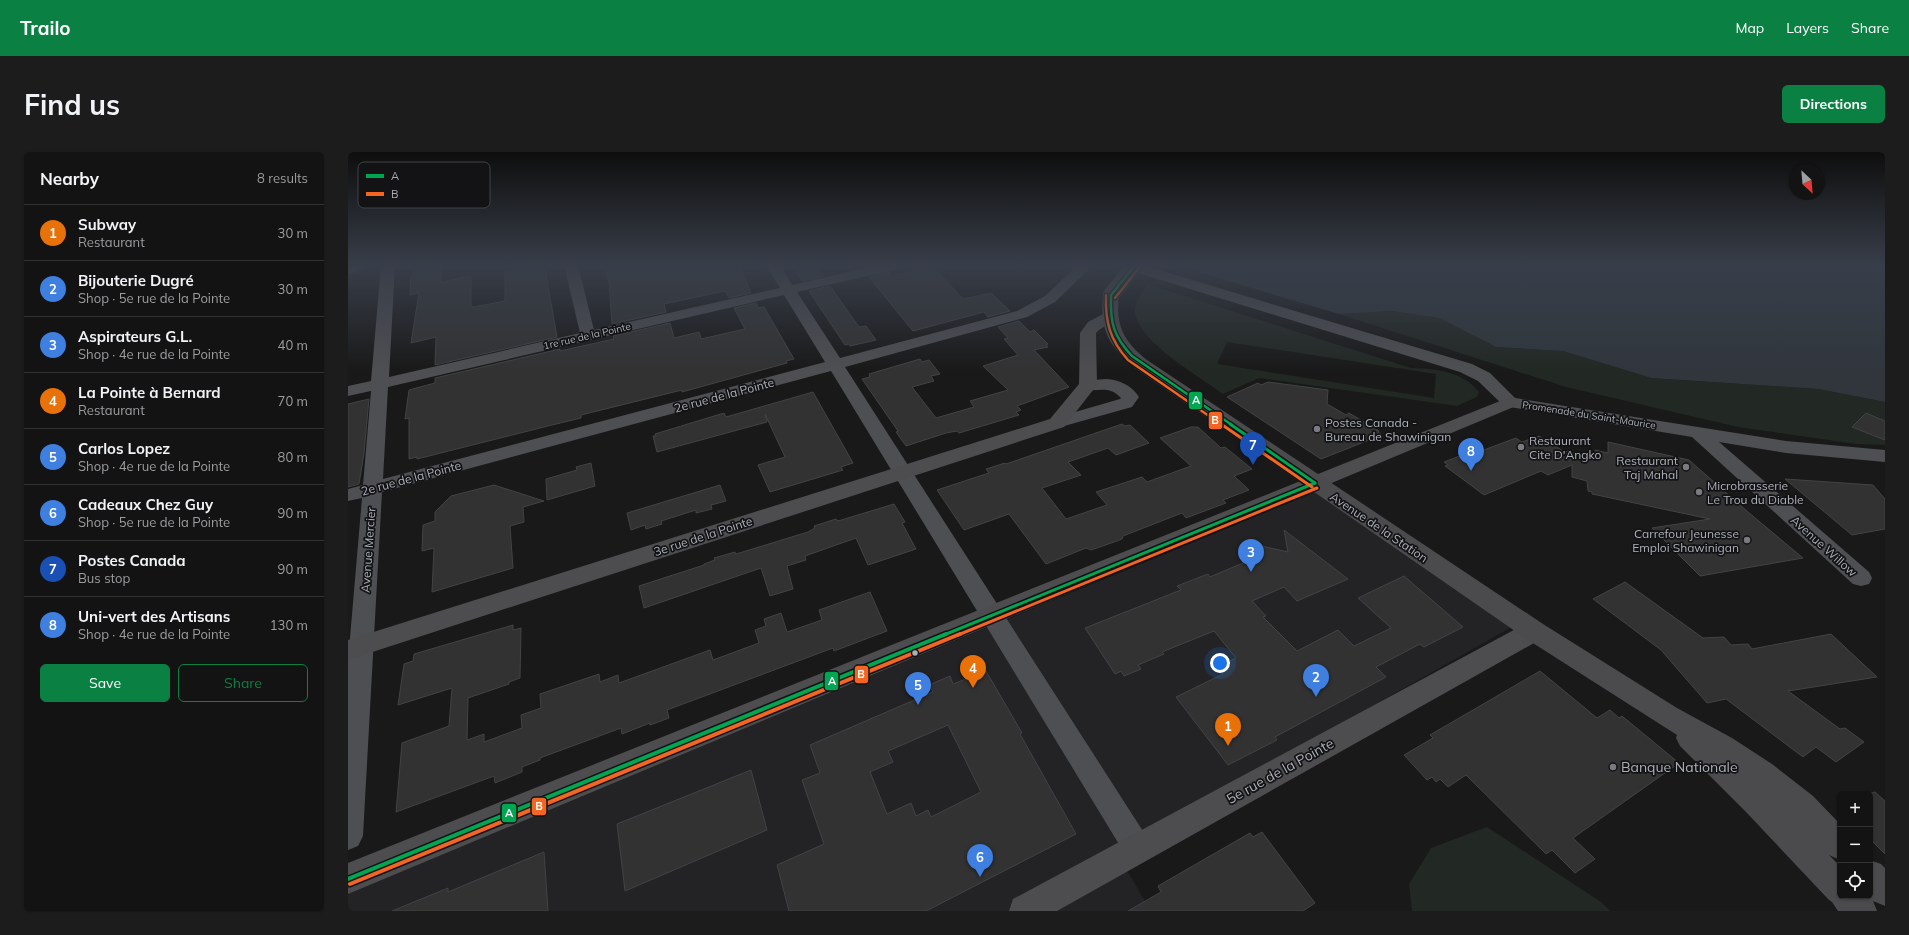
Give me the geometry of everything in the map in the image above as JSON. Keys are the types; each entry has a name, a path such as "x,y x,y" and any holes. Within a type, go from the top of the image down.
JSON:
{"main road":[{"name":"Avenue de la Station","path":"1111,300 1109,316 1115,338 1123,350 1141,364 1315,484 1534,631 1667,716 1722,747 1762,773 1802,806 1837,842"},
{"name":"Avenue de la Station","path":"1667,716 1757,802 1837,886"},
{"path":"1873,878 1885,890"},
{"path":"1849,899 1861,911"}],"street":[{"name":"Avenue Mercier","path":"348,836 355,648 372,489 386,300"},
{"path":"579,300 588,336"},
{"name":"1re rue de la Pointe","path":"348,391 743,300"},
{"path":"796,300 1138,849"},
{"name":"2e rue de la Pointe","path":"348,495 1022,314 1046,300"},
{"name":"Promenade du Saint-Maurice","path":"1244,300 1466,368 1484,377 1510,402 1786,447 1885,456"},
{"path":"1057,423 1088,385 1088,333 1094,325 1109,316"},
{"name":"3e rue de la Pointe","path":"355,648 1057,423 1126,403 1130,397 1121,388 1112,384 1088,385"},
{"path":"348,879 1315,484 1510,402"},
{"name":"Avenue Willow","path":"1698,433 1861,578"},
{"name":"5e rue de la Pointe","path":"1025,911 1534,631"}],"shaded area":[{"path":"1199,300 1411,368 1448,372 1473,385 1479,392 1477,397 1457,406 1259,378 1223,394 1158,347 1139,324 1135,312 1137,301","holes":["1227,342 1436,374 1434,398 1217,364"]},
{"path":"1294,300 1885,300 1885,402 1818,389 1651,378 1563,351 1496,347 1439,318 1391,311 1339,314"},
{"path":"1391,311 1439,318 1496,347 1563,351 1651,378 1818,389 1885,402 1885,445 1856,444 1738,427 1566,387 1339,314"},
{"path":"1332,485 1529,617 1116,852 1151,911 348,911 348,892"},
{"path":"1487,827 1601,902 1610,911 1412,911 1409,884 1431,848"}],"building":[{"path":"418,300 471,300 471,306 474,307 505,300 551,300 557,337 435,365 436,337 411,343"},
{"path":"610,300 681,300 664,304 666,312 612,324"},
{"path":"815,300 840,300 859,327 866,326 876,340 850,346 849,344 845,345"},
{"path":"888,300 999,300 1010,311 988,317 984,312 913,331"},
{"path":"756,303 758,308 764,307 794,359 786,361 787,363 682,392 682,390 581,415 581,418 417,459 417,457 409,459 409,418 405,419 409,390 435,383 435,378 560,349 560,351 614,339 613,336 670,323 674,338 699,332 701,339 745,329 734,308"},
{"path":"1019,321 1030,332 1034,330 1048,344 1046,345 1048,347 1034,350 1069,387 1017,406 1021,410 1016,412 1019,415 959,433 957,431 946,433 906,446 896,432 898,431 862,379 870,377 869,374 920,359 922,362 929,360 940,374 931,376 934,381 912,387 936,418 974,407 970,401 1008,390 983,366 1018,355 1004,339 1008,338 998,327"},
{"path":"1268,382 1328,390 1327,404 1346,415 1349,413 1379,431 1378,432 1382,435 1321,459 1227,397 1258,383 1261,385"},
{"path":"813,392 853,463 841,467 843,470 770,492 758,465 785,457 765,414 767,422 657,452 653,436 656,436 655,434 724,413 726,417"},
{"path":"369,399 364,453 359,484 348,487 348,404"},
{"path":"1866,413 1885,421 1885,440 1852,427"},
{"path":"1122,424 1125,426 1130,425 1149,443 1116,455 1108,448 1068,462 1081,475 1042,488 1066,519 1107,505 1096,492 1142,477 1147,482 1191,466 1160,438 1191,427 1198,427 1221,448 1225,447 1252,469 1234,476 1249,490 1223,500 1226,503 1186,518 1182,513 1123,536 1122,539 1117,541 1091,550 1086,548 1046,564 1009,514 964,530 937,490 989,473 986,469 1005,463 1006,464"},
{"path":"1539,436 1563,451 1595,457 1595,450 1608,453 1608,442 1689,460 1803,558 1700,576 1652,528 1710,519 1592,494 1592,492 1588,491 1587,481 1572,477 1572,465 1548,475 1541,471 1484,495 1445,466 1448,465 1444,462 1478,449 1481,451 1516,438 1522,442"},
{"path":"591,463 595,486 547,500 546,479 577,470 576,467"},
{"path":"1785,479 1873,485 1885,499 1885,529 1852,535"},
{"path":"494,485 544,501 523,507 524,522 510,526 513,568 432,592 434,548 422,551 423,525 435,521 435,512 451,496"},
{"path":"720,485 726,501 711,505 712,509 696,513 696,510 661,521 662,524 646,529 645,525 631,530 627,513"},
{"path":"894,504 905,522 902,523 916,549 868,565 856,538 805,556 806,560 787,566 793,589 770,596 761,568 644,608 639,586 704,565 715,560 714,558 735,552 736,554 808,532 815,528 814,526 836,519 838,521"},
{"path":"1284,530 1348,579 1297,601 1284,587 1252,601 1266,616 1263,617 1297,651 1338,630 1354,646 1391,628 1358,598 1404,576 1463,627 1424,647 1420,644 1376,667 1386,677 1275,737 1277,740 1228,765 1176,697 1223,674 1217,667 1236,658 1214,631 1162,652 1164,654 1138,665 1141,669 1124,676 1121,671 1115,674 1085,628 1181,590 1177,586 1208,574 1210,577 1264,554 1262,546 1288,552"},
{"path":"1625,582 1703,638 1724,637 1731,645 1748,644 1752,649 1831,634 1877,677 1788,691 1840,729 1845,728 1864,742 1836,762 1816,747 1803,757 1726,699 1707,703 1661,650 1593,599"},
{"path":"870,592 887,631 834,651 833,648 667,710 669,718 650,725 650,723 622,734 621,728 540,758 540,760 522,767 522,772 495,783 494,776 396,812 402,743 449,726 452,688 398,705 404,664 413,661 414,654 513,625 513,630 521,628 520,678 509,682 509,684 468,698 467,740 484,734 484,742 522,728 521,715 541,708 540,694 599,674 600,682 618,675 619,683 710,650 713,660 759,643 755,630 766,626 764,619 781,613 787,632 822,620 819,610"},
{"path":"986,671 1022,733 1020,734 1076,834 926,911 789,911 777,865 824,844 802,780 820,773 810,745 933,692 929,685 950,676 953,684","holes":["948,725 981,792 931,817 928,810 916,816 911,803 887,814 870,772 893,762 888,751"]},
{"path":"1540,671 1597,718 1610,710 1619,718 1622,716 1679,763 1573,838 1595,859 1575,873 1552,850 1546,854 1466,775 1448,787 1440,779 1436,782 1432,777 1427,780 1404,755 1433,738 1430,735"},
{"path":"751,770 767,830 625,891 617,824"},
{"path":"1875,792 1885,801 1885,854 1873,842 1873,793"},
{"path":"1262,832 1315,903 1303,911 1128,911 1161,892 1158,886 1250,833 1253,837"},
{"path":"544,852 548,911 392,911 448,888 448,892"}],"transit line":[{"name":"B","path":"1106,300 1108,330 1115,345 1128,360 1312,487"},
{"name":"A","path":"1111,300 1110,314 1113,328 1120,342 1132,356 1315,483"},
{"name":"A","path":"348,879 1315,483"},
{"name":"B","path":"350,884 1317,488"}],"place":[{"name":"Postes Canada - Bureau de Shawinigan","path":"1317,429"},
{"name":"Restaurant Cite D'Angko","path":"1521,447"},
{"name":"Postes Canada","path":"1253,465"},
{"name":"Restaurant Taj Mahal","path":"1686,467"},
{"name":"Uni-vert des Artisans","path":"1471,471"},
{"name":"Microbrasserie Le Trou du Diable","path":"1699,492"},
{"name":"Carrefour Jeunesse Emploi Shawinigan","path":"1747,540"},
{"name":"Aspirateurs G.L.","path":"1251,572"},
{"name":"La Pointe à Bernard","path":"973,688"},
{"name":"Bijouterie Dugré","path":"1316,697"},
{"name":"Carlos Lopez","path":"918,705"},
{"name":"Subway","path":"1228,746"},
{"name":"Banque Nationale","path":"1613,767"},
{"name":"Cadeaux Chez Guy","path":"980,877"}]}
